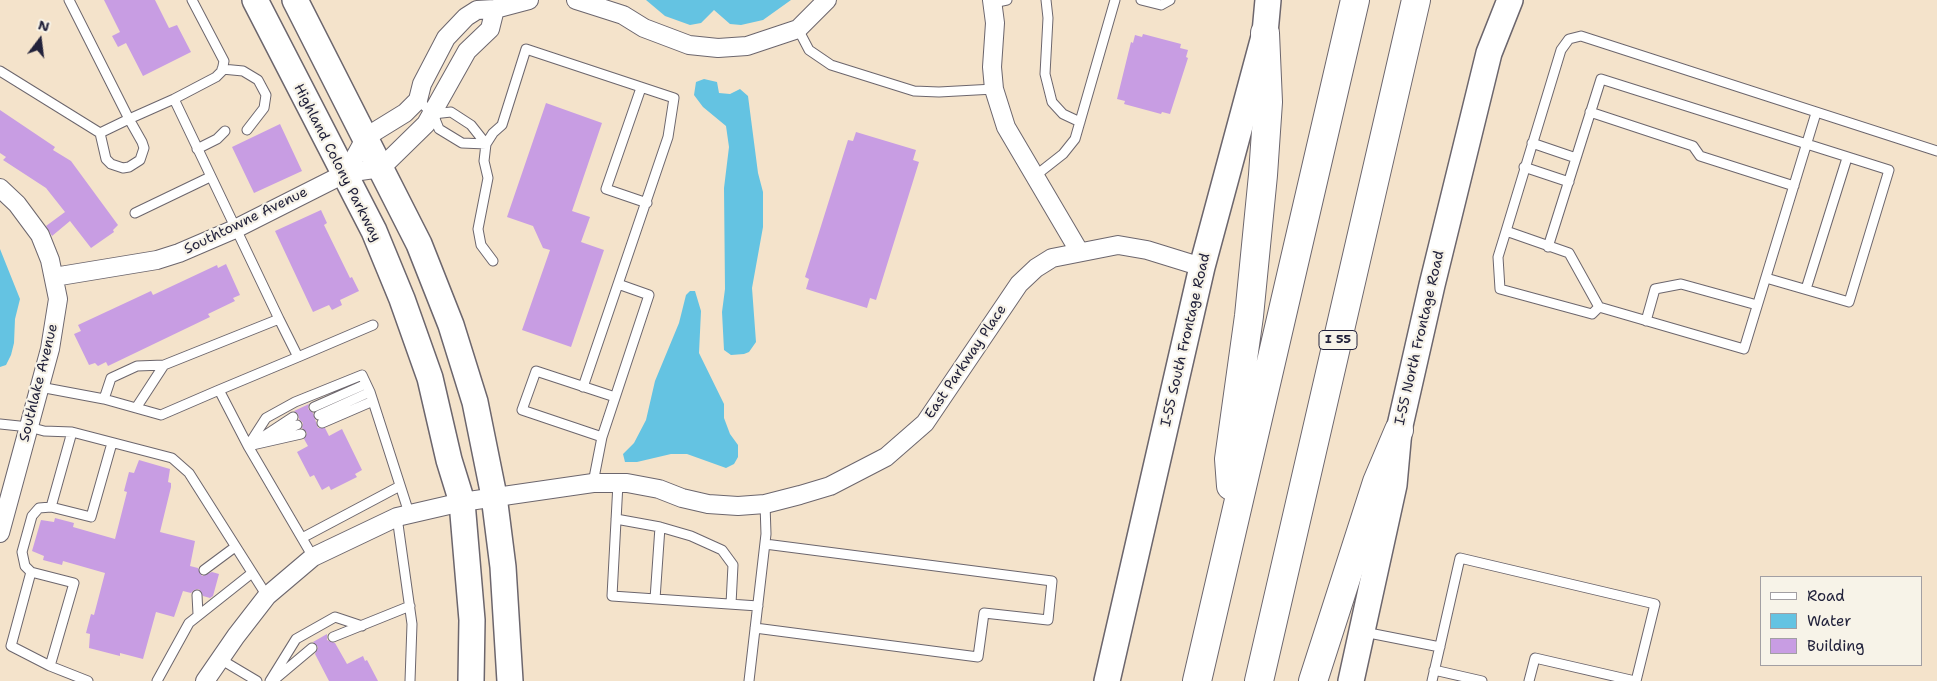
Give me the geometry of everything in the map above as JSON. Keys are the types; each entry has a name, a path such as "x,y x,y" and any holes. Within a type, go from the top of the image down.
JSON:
{"highway":[{"path":"1197,681 1355,0"},
{"name":"I 55","path":"1259,681 1416,0"},
{"path":"1234,520 1230,459 1249,316 1263,175 1268,102 1265,33"},
{"path":"1313,681 1377,482 1399,430"}],"street":[{"name":"Highland Colony Parkway","path":"255,0 327,142 346,173 374,231 402,299 430,378 449,460 462,502 472,620 471,681"},
{"path":"295,0 419,244 451,325 475,402 494,496 504,566 510,681"},
{"path":"346,173 366,138 405,113 418,100 422,84 446,38 477,10 494,5 529,0"},
{"path":"576,0 623,15 644,28 689,46 718,48 747,46 798,29 827,0"},
{"name":"I-55 South Frontage Road","path":"1107,681 1202,266 1265,33 1268,0"},
{"name":"I-55 North Frontage Road","path":"1351,681 1394,485 1399,430 1432,285 1489,53 1510,0"},
{"path":"998,1 992,67 994,89 1006,127 1079,252"},
{"path":"346,173 381,168 402,149 433,114 467,50 490,29 494,5"},
{"name":"Southtowne Avenue","path":"54,277 157,260 179,253 235,229 346,173"},
{"name":"Southlake Avenue","path":"0,188 18,204 40,235 54,277 58,299 56,320 40,387 0,533"},
{"name":"East Parkway Place","path":"205,681 267,596 313,557 403,515 494,496 593,483 618,483 659,489 682,498 708,504 738,506 764,504 830,486 886,457 925,423 1019,284 1036,268 1052,258 1118,246 1146,250 1202,266"}],"lane":[{"path":"0,71 100,133 104,152 111,164 123,168 140,160 144,148 142,142 128,119 69,0"},
{"path":"100,133 174,99 216,77 222,69 224,62 192,0"},
{"path":"1046,0 1048,18 1045,74 1052,102 1063,114 1080,122"},
{"path":"1035,176 1063,154 1075,139 1115,0"},
{"path":"1141,0 1161,5 1170,0"},
{"path":"798,29 809,50 831,66 914,91 939,92 994,89"},
{"path":"1599,307 1592,314 1500,289 1498,257 1561,50 1569,39 1581,36 1937,151"},
{"path":"493,261 481,245 478,229 488,178 484,161 486,144 493,133 502,125 526,49 674,98 668,137 583,387"},
{"path":"222,69 243,71 258,80 266,95 264,108 255,122 245,127"},
{"path":"1548,247 1601,80 1807,146 1889,170 1849,302 1766,278"},
{"path":"641,88 606,189 647,203"},
{"path":"174,99 298,357"},
{"path":"418,100 433,114 439,129 462,143 486,144"},
{"path":"433,114 451,112 472,124 486,144"},
{"path":"1590,112 1693,146 1700,156 1794,186"},
{"path":"1506,231 1570,253 1599,307 1744,349 1816,113"},
{"path":"198,149 227,135"},
{"path":"1532,143 1576,158"},
{"path":"1806,289 1847,158"},
{"path":"1524,167 1568,182"},
{"path":"135,213 210,176"},
{"path":"593,483 602,437 649,295 618,284"},
{"path":"1646,321 1655,289 1680,284 1757,305"},
{"path":"104,399 111,378 137,366 164,365 279,319"},
{"path":"40,387 104,399 161,415 373,325"},
{"path":"136,408 164,365"},
{"path":"602,437 522,410 536,370 615,397"},
{"path":"248,446 266,418 295,402 368,388"},
{"path":"368,388 318,415 368,388"},
{"path":"368,388 400,486 410,606 410,681"},
{"path":"219,390 248,446 313,557"},
{"path":"248,446 295,421"},
{"path":"0,424 44,431 72,432 172,458 189,473 267,596"},
{"path":"52,507 72,432"},
{"path":"248,446 301,434"},
{"path":"50,666 74,583 31,572 25,566 22,552 32,516 39,508 52,507 91,517 112,443"},
{"path":"618,483 612,596 758,606"},
{"path":"302,538 400,486"},
{"path":"749,681 765,544 764,504"},
{"path":"616,519 660,527 691,536 722,550 733,565 731,604"},
{"path":"655,598 660,527"},
{"path":"755,628 978,657 984,613 1048,620 1052,581 765,544"},
{"path":"204,570 236,546"},
{"path":"1432,681 1460,558 1655,604 1636,681 1535,658 1529,681"},
{"path":"31,572 11,646 50,666 88,681"},
{"path":"157,681 189,623 252,573"},
{"path":"197,595 198,614"},
{"path":"332,637 410,606"},
{"path":"272,681 296,639 335,617 362,626"},
{"path":"1362,632 1440,647"},
{"path":"272,681 312,648"},
{"path":"220,659 257,681"},
{"path":"1434,670 1482,681"}],"water":[{"path":"646,0 791,0 763,20 741,25 730,24 714,10 701,23 690,25 665,16"},
{"path":"704,79 717,82 719,93 730,94 740,89 748,96 758,173 763,192 763,227 752,288 756,342 749,352 744,354 731,355 724,350 722,312 725,289 724,188 729,147 726,126 703,107 694,95 696,82"},
{"path":"0,249 20,299 15,319 14,343 11,355 6,365 0,367"},
{"path":"690,291 695,291 701,311 699,353 724,404 724,418 730,434 738,445 738,457 734,464 726,468 687,454 671,454 637,462 625,462 623,454 634,443 646,420 655,381 679,323 686,295"}],"building":[{"path":"104,0 155,0 169,28 177,25 191,52 143,76 126,43 118,47 112,36 120,32"},
{"path":"1143,34 1181,44 1180,48 1188,50 1186,57 1188,58 1170,114 1162,112 1161,114 1124,104 1125,101 1117,99 1131,42 1133,43 1135,35 1142,37"},
{"path":"546,103 602,123 572,211 590,217 581,242 604,250 571,347 522,330 550,250 543,248 533,226 507,217"},
{"path":"0,110 55,147 53,150 71,161 118,225 113,230 114,232 91,248 70,221 52,236 46,226 65,212 46,188 3,160 6,157 0,153"},
{"path":"280,124 302,171 254,193 232,147"},
{"path":"856,132 916,150 913,160 919,162 876,300 870,298 867,308 806,289 809,279 805,277 848,140 853,141"},
{"path":"321,210 327,223 324,225 350,278 352,277 359,291 340,300 342,305 332,310 329,305 313,312 275,231"},
{"path":"226,264 240,295 233,298 235,301 208,314 210,317 108,366 106,362 98,366 95,363 89,365 74,334 81,331 78,325 151,291 153,295 217,265 218,268"},
{"path":"309,404 308,409 313,413 318,428 325,428 329,436 342,429 362,470 355,474 357,477 331,490 329,486 322,490 314,475 310,477 297,452 308,446 304,439 307,433 302,428 303,423 294,411"},
{"path":"139,460 170,469 168,482 171,483 171,487 160,532 195,541 190,566 198,568 202,576 212,572 219,574 213,596 210,598 203,596 199,589 191,593 183,591 174,617 156,612 143,659 120,653 120,656 89,648 90,634 86,633 91,614 94,615 105,573 63,561 62,565 43,560 44,556 32,551 41,520 54,522 55,518 74,523 73,527 115,539 127,492 124,491 129,472 134,473"},
{"path":"327,634 327,640 335,643 347,664 363,656 378,681 329,681 315,654 318,647 313,642"}]}
